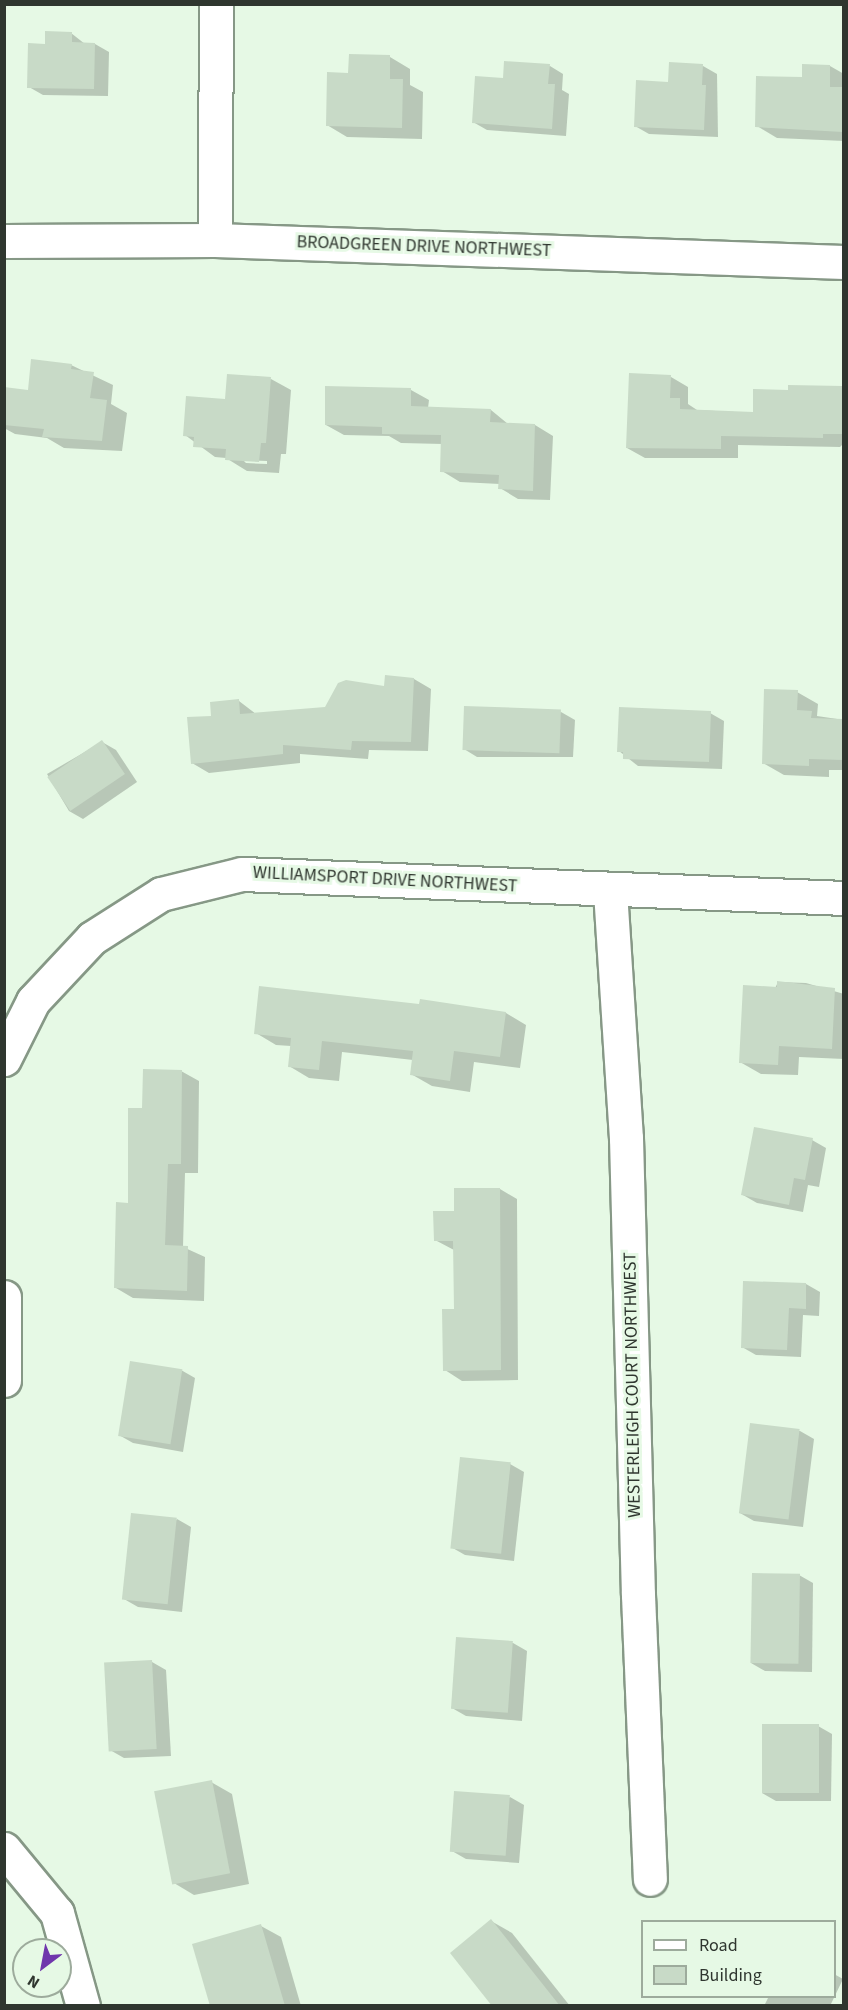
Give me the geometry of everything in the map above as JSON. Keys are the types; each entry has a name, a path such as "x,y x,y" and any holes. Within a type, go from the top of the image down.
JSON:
{"street":[{"path":"215,240 216,4"},
{"name":"BROADGREEN DRIVE NORTHWEST","path":"4,241 215,240 843,262"},
{"name":"WILLIAMSPORT DRIVE NORTHWEST","path":"4,1059 33,1001 92,938 161,894 242,873 610,891 843,898"},
{"name":"WESTERLEIGH COURT NORTHWEST","path":"610,891 626,1138 638,1595 650,1879"},
{"path":"4,1297 4,1380"},
{"path":"4,1849 57,1913 82,2006"}],"building":[{"path":"45,31 72,32 72,42 95,43 94,89 27,88 28,43 45,44"},
{"path":"349,54 390,55 390,79 403,79 402,128 326,126 327,72 348,73"},
{"path":"504,61 550,64 548,84 555,84 552,129 472,123 475,76 503,78"},
{"path":"669,62 703,64 702,85 706,85 704,130 634,127 636,80 668,82"},
{"path":"802,64 830,65 830,87 843,87 843,132 755,127 756,76 802,77"},
{"path":"31,359 72,364 71,369 94,372 90,398 107,400 102,441 42,437 44,429 4,425 4,387 28,390"},
{"path":"629,373 671,375 670,398 680,398 680,409 753,412 753,389 788,390 788,385 843,386 843,434 823,434 823,438 721,436 721,449 626,448"},
{"path":"227,374 271,377 266,443 261,443 259,462 225,460 226,449 193,447 194,437 183,436 186,396 225,399"},
{"path":"325,386 411,388 411,406 491,409 490,422 535,424 533,491 498,489 499,475 440,472 441,435 382,434 382,427 325,425"},
{"path":"385,675 414,678 411,742 352,741 351,750 283,745 283,754 191,764 187,717 211,716 210,702 239,699 240,714 325,707 338,683 346,680 384,686"},
{"path":"764,689 798,690 797,710 812,711 811,718 843,719 843,760 809,759 809,766 762,764"},
{"path":"464,706 561,709 559,753 462,750"},
{"path":"619,707 711,711 709,762 623,759 623,752 617,752"},
{"path":"102,740 125,774 70,811 47,777"},
{"path":"777,981 835,988 832,1049 779,1046 778,1065 739,1063 743,985 777,987"},
{"path":"259,986 419,1004 420,999 506,1012 500,1057 454,1051 450,1081 410,1075 413,1051 322,1041 319,1070 288,1067 291,1038 254,1034"},
{"path":"143,1069 182,1070 181,1164 168,1164 165,1245 188,1246 187,1291 114,1288 116,1202 128,1203 128,1108 142,1108"},
{"path":"754,1127 813,1138 805,1180 794,1178 789,1205 741,1195"},
{"path":"454,1188 500,1188 501,1370 443,1371 442,1309 454,1309 453,1241 434,1241 433,1211 454,1211"},
{"path":"743,1281 806,1283 806,1309 789,1308 787,1350 741,1348"},
{"path":"130,1361 182,1369 170,1444 118,1436"},
{"path":"750,1423 800,1429 789,1519 739,1513"},
{"path":"460,1457 511,1462 501,1554 450,1548"},
{"path":"131,1513 177,1518 168,1604 122,1600"},
{"path":"752,1573 800,1574 798,1664 750,1663"},
{"path":"456,1637 513,1641 508,1713 451,1709"},
{"path":"152,1660 157,1749 109,1751 104,1663"},
{"path":"762,1724 819,1724 819,1793 762,1793"},
{"path":"212,1780 230,1873 172,1885 154,1791"},
{"path":"454,1791 510,1795 506,1856 450,1852"},
{"path":"491,1919 560,2006 492,2006 450,1953"},
{"path":"261,1924 285,2006 210,2006 192,1944"}]}
